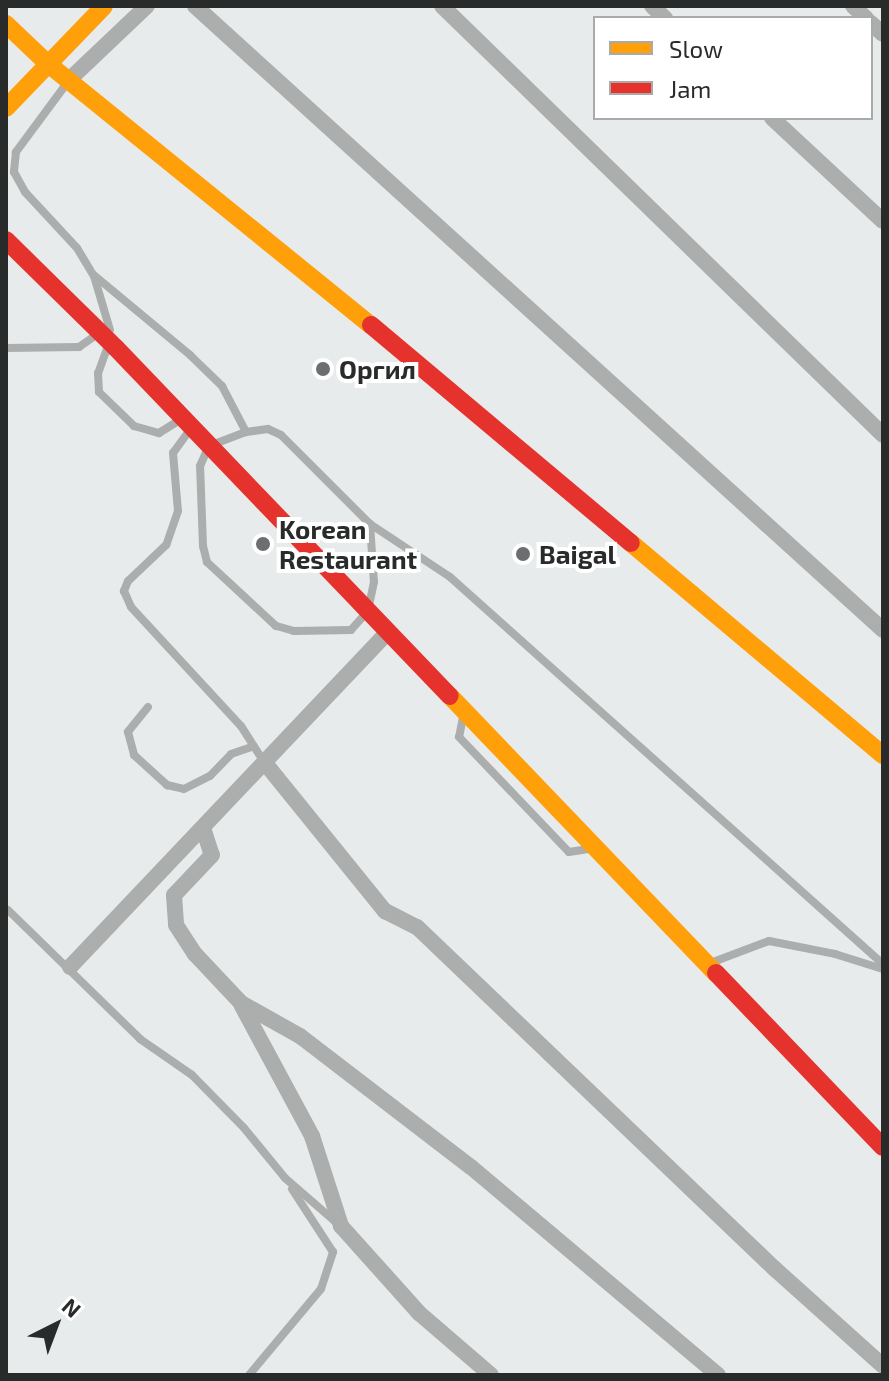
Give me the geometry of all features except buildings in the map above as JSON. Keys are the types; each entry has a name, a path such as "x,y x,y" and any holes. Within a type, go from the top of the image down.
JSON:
{"main road":[{"path":"6,108 104,6"},
{"path":"6,24 47,63 382,334 883,755"},
{"path":"6,240 108,341 883,1147"}],"street":[{"path":"70,79 147,6"},
{"path":"195,6 883,630"},
{"path":"442,6 883,435"},
{"path":"774,120 883,221"},
{"path":"70,967 388,632"},
{"path":"265,763 385,911 417,927 775,1269 883,1366"},
{"path":"203,828 212,855 174,895 176,925 195,954 241,1003 312,1136 341,1226 419,1313 491,1375"},
{"path":"241,1003 300,1036 471,1167 718,1375"}],"lane":[{"path":"70,79 16,152 14,172 25,192 77,248 94,276 108,341 98,373 99,392 134,426 159,433 187,423"},
{"path":"94,276 190,355 222,386 246,432"},
{"path":"6,348 79,347 108,341"},
{"path":"187,423 173,453 178,511 166,545 128,581 124,591 131,607 241,726 265,763"},
{"path":"370,524 374,582 368,611 351,630 285,629 276,626 207,562 203,546 200,466 209,446 246,432 268,429 281,435 370,524 450,577 883,966"},
{"path":"148,707 128,732 134,755 167,785 184,789 210,776 231,754 254,746"},
{"path":"465,712 457,732 459,737 569,852 595,847"},
{"path":"495,775 511,760"},
{"path":"8,910 70,967 140,1039 192,1075 244,1128 285,1178 333,1252 321,1289 249,1375"},
{"path":"708,964 769,941 883,966"},
{"path":"285,1178 341,1226"}],"traffic: slow":[{"path":"6,108 104,6"},
{"path":"6,24 47,63 371,325"},
{"path":"631,543 883,755"},
{"path":"450,696 716,973"}],"traffic: jam":[{"path":"6,240 116,348 450,696"},
{"path":"371,325 631,543"},
{"path":"716,973 883,1147"}],"place":[{"name":"Оргил","path":"323,369"},
{"name":"Korean Restaurant","path":"263,544"},
{"name":"Baigal","path":"523,554"}]}
